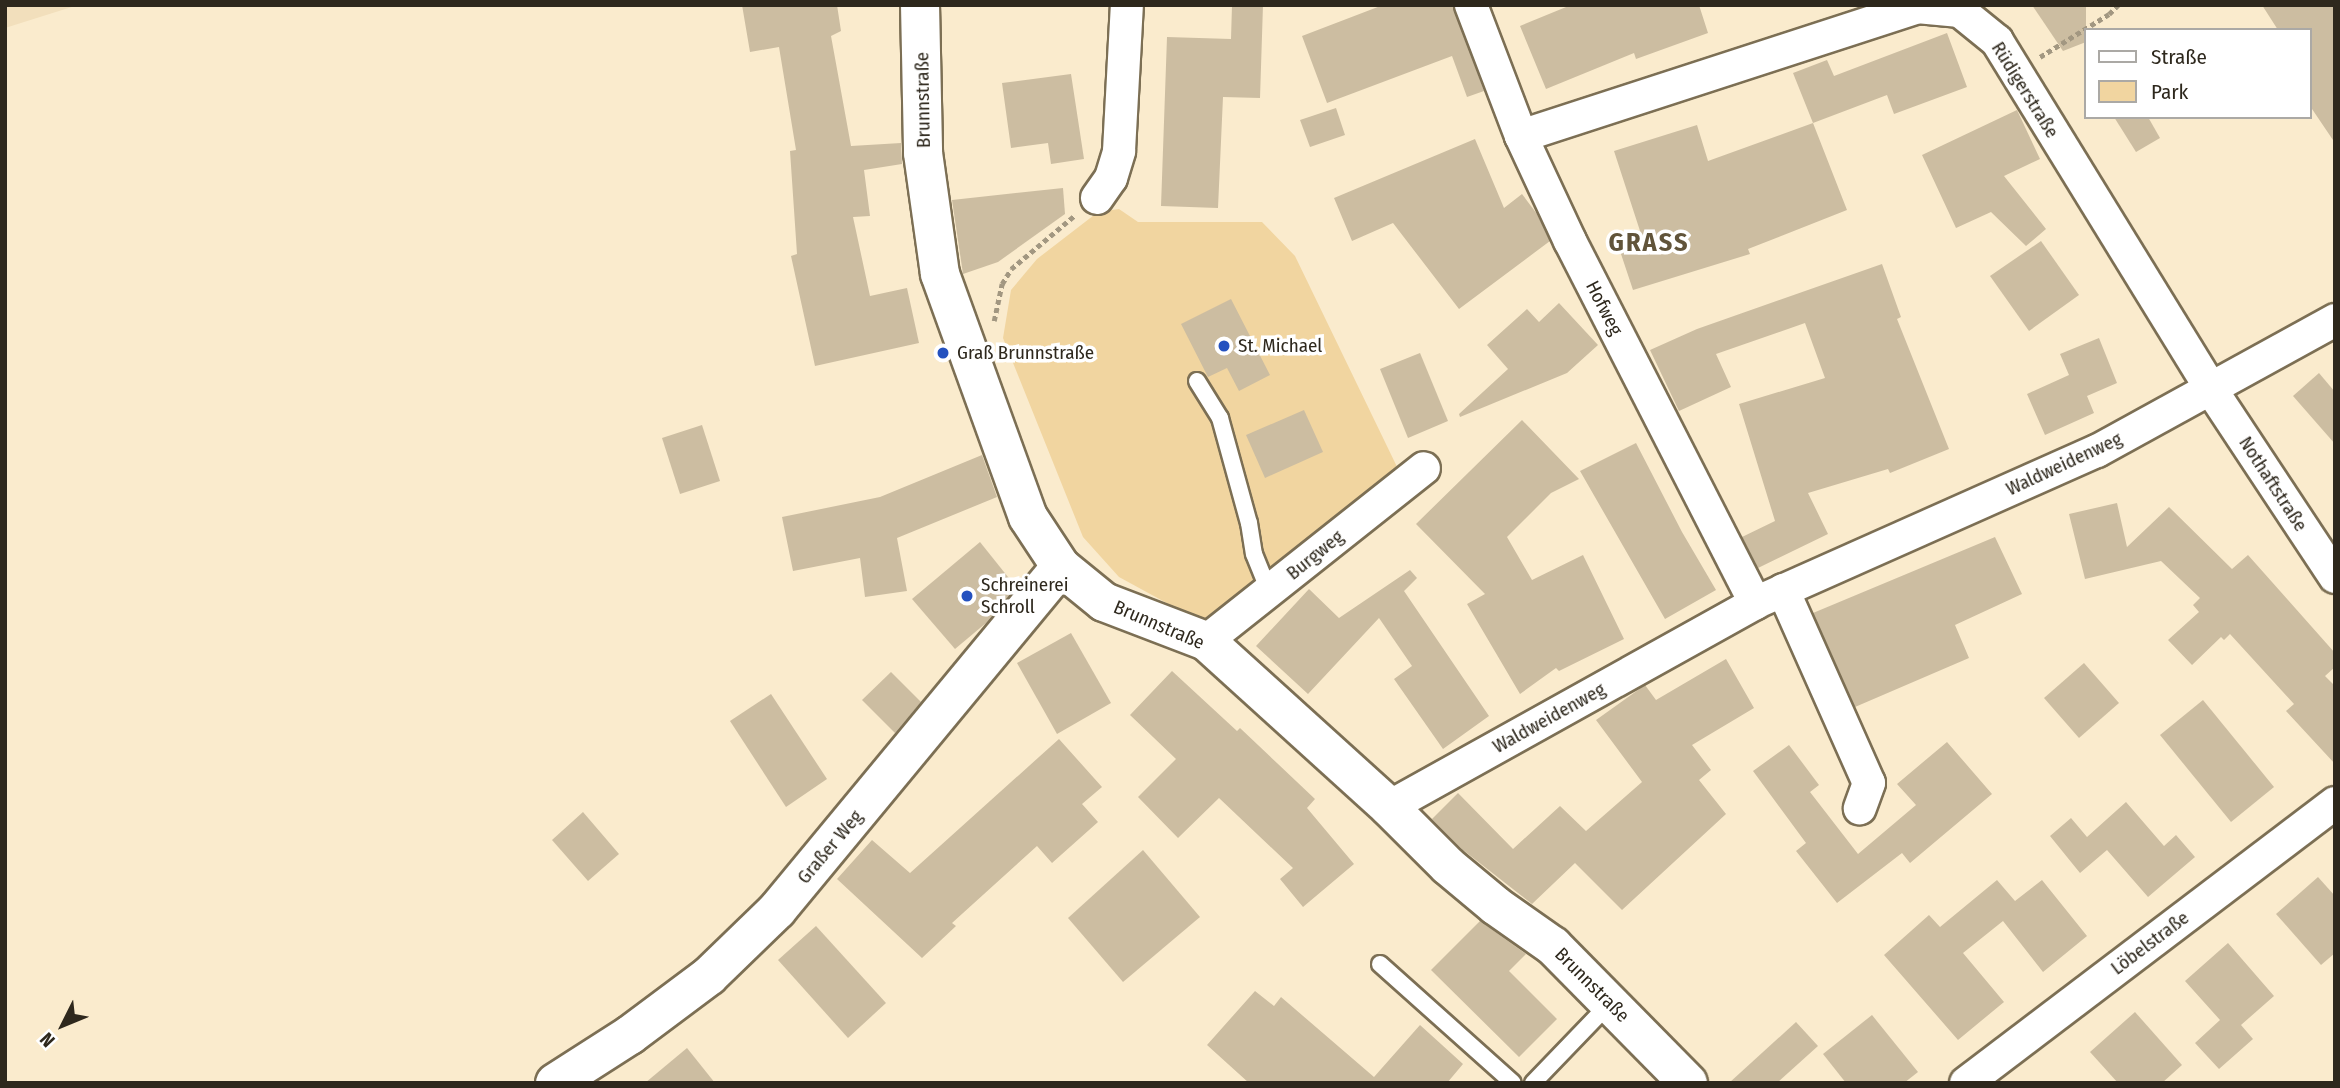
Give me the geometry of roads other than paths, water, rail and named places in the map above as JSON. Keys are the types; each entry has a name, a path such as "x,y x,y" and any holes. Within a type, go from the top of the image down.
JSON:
{"street":[{"name":"Brunnstraße","path":"920,5 923,153 930,222 940,274 1028,517 1061,567 1104,602 1206,641 1389,807 1448,866 1496,906 1553,946 1688,1083"},
{"path":"1097,198 1111,178 1119,151 1127,5"},
{"name":"Hofweg","path":"1471,5 1521,136 1570,241 1755,603"},
{"name":"Rüdigerstraße","path":"1521,136 1917,7 1960,11 1997,41 2212,391"},
{"name":"Waldweidenweg","path":"1389,807 1755,603 2097,451 2212,391 2335,320"},
{"name":"Nothaftstraße","path":"2212,391 2335,577"},
{"name":"Burgweg","path":"1206,641 1423,468"},
{"name":"Graßer Weg","path":"555,1083 630,1035 709,976 777,910 1061,567"},
{"path":"1783,590 1868,783 1860,808"},
{"name":"Löbelstraße","path":"1966,1083 2335,803"}],"lane":[{"path":"1197,381 1220,418 1249,523 1254,554 1269,591"},
{"path":"1380,964 1513,1083"},
{"path":"1533,1083 1610,1003"}],"place":[{"name":"St. Michael","path":"1224,346"},
{"name":"Graß Brunnstraße","path":"943,353"},
{"name":"Schreinerei Schroll","path":"967,596"}],"district":[{"name":"GRASS","path":"1649,243"}]}
